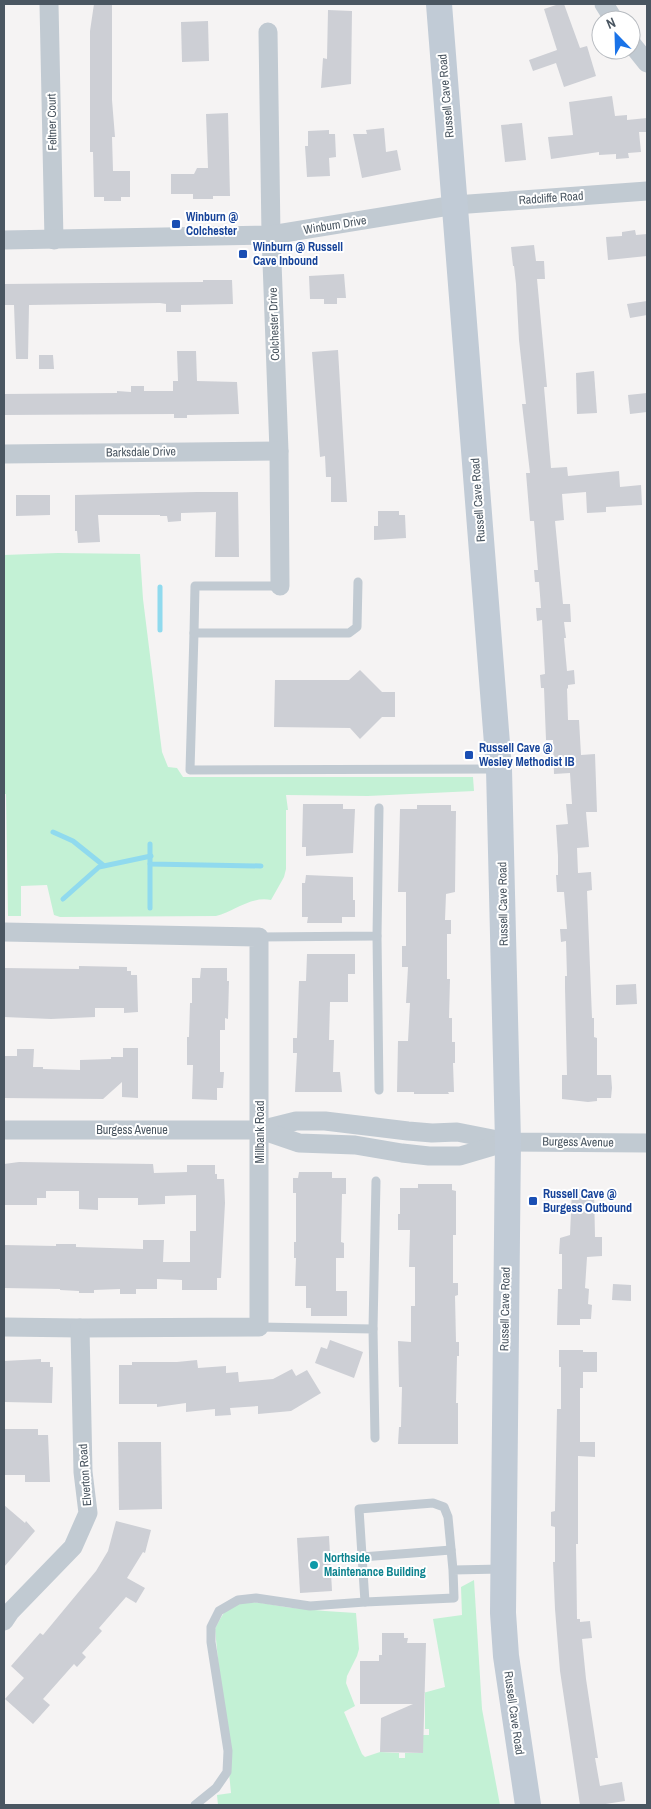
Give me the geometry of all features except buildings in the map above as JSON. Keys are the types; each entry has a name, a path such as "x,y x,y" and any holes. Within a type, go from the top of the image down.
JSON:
{"main road":[{"name":"Russell Cave Road","path":"439,4 499,768 508,1142 503,1613 506,1656 528,1805"}],"street":[{"name":"Feltner Court","path":"49,4 54,240"},
{"name":"Colchester Drive","path":"268,32 271,235 279,451 280,586"},
{"name":"Radcliffe Road","path":"455,205 647,191"},
{"name":"Winburn Drive","path":"4,240 271,235 455,205"},
{"name":"Barksdale Drive","path":"4,454 279,451"},
{"path":"4,932 259,937"},
{"name":"Millbank Road","path":"259,937 259,1327"},
{"name":"Burgess Avenue","path":"4,1130 260,1130 296,1121 325,1120 416,1132 457,1132 508,1142 647,1143"},
{"path":"4,1327 259,1327"},
{"name":"Elverton Road","path":"6,1613 73,1546 88,1513 83,1472 80,1328"}],"lane":[{"path":"194,633 349,633 357,627 358,582"},
{"path":"280,586 195,586 190,770 499,768"},
{"path":"379,808 377,936 379,1090"},
{"path":"259,937 377,936"},
{"path":"375,1438 373,1329 376,1181"},
{"path":"259,1327 373,1329"},
{"path":"195,1805 216,1788 227,1772 228,1752 211,1642 212,1627 219,1611 238,1600 256,1598 310,1606 454,1598 448,1517 444,1507 434,1503 359,1509 365,1602"},
{"path":"362,1557 451,1550"},
{"path":"453,1570 502,1569"}],"green space":[{"path":"58,553 140,554 143,599 162,752 168,767 177,768 183,777 473,777 474,791 368,796 286,795 288,810 286,810 286,869 284,877 271,900 264,899 250,902 216,916 60,917 54,915 47,885 21,886 21,916 8,916 6,794 4,794 4,555"},
{"path":"474,1580 482,1709 500,1805 218,1805 217,1795 231,1793 215,1629 221,1617 230,1607 245,1602 253,1602 294,1608 356,1613 359,1649 347,1676 346,1683 355,1706 344,1712 365,1757 380,1752 399,1753 399,1758 405,1758 405,1753 423,1753 423,1735 429,1735 429,1729 425,1729 425,1693 423,1693 445,1687 433,1619 462,1615 461,1587"}],"waterway":[{"path":"160,587 160,630"},
{"path":"53,832 73,841 103,865"},
{"path":"150,844 150,864 261,866"},
{"path":"63,899 99,867 151,856"},
{"path":"150,864 150,908"}],"place":[{"name":"Winburn @ Colchester","path":"176,224"},
{"name":"Winburn @ Russell Cave Inbound","path":"243,254"},
{"name":"Russell Cave @ Wesley Methodist IB","path":"469,755"},
{"name":"Russell Cave @ Burgess Outbound","path":"533,1201"},
{"name":"Northside Maintenance Building","path":"314,1565"}]}
